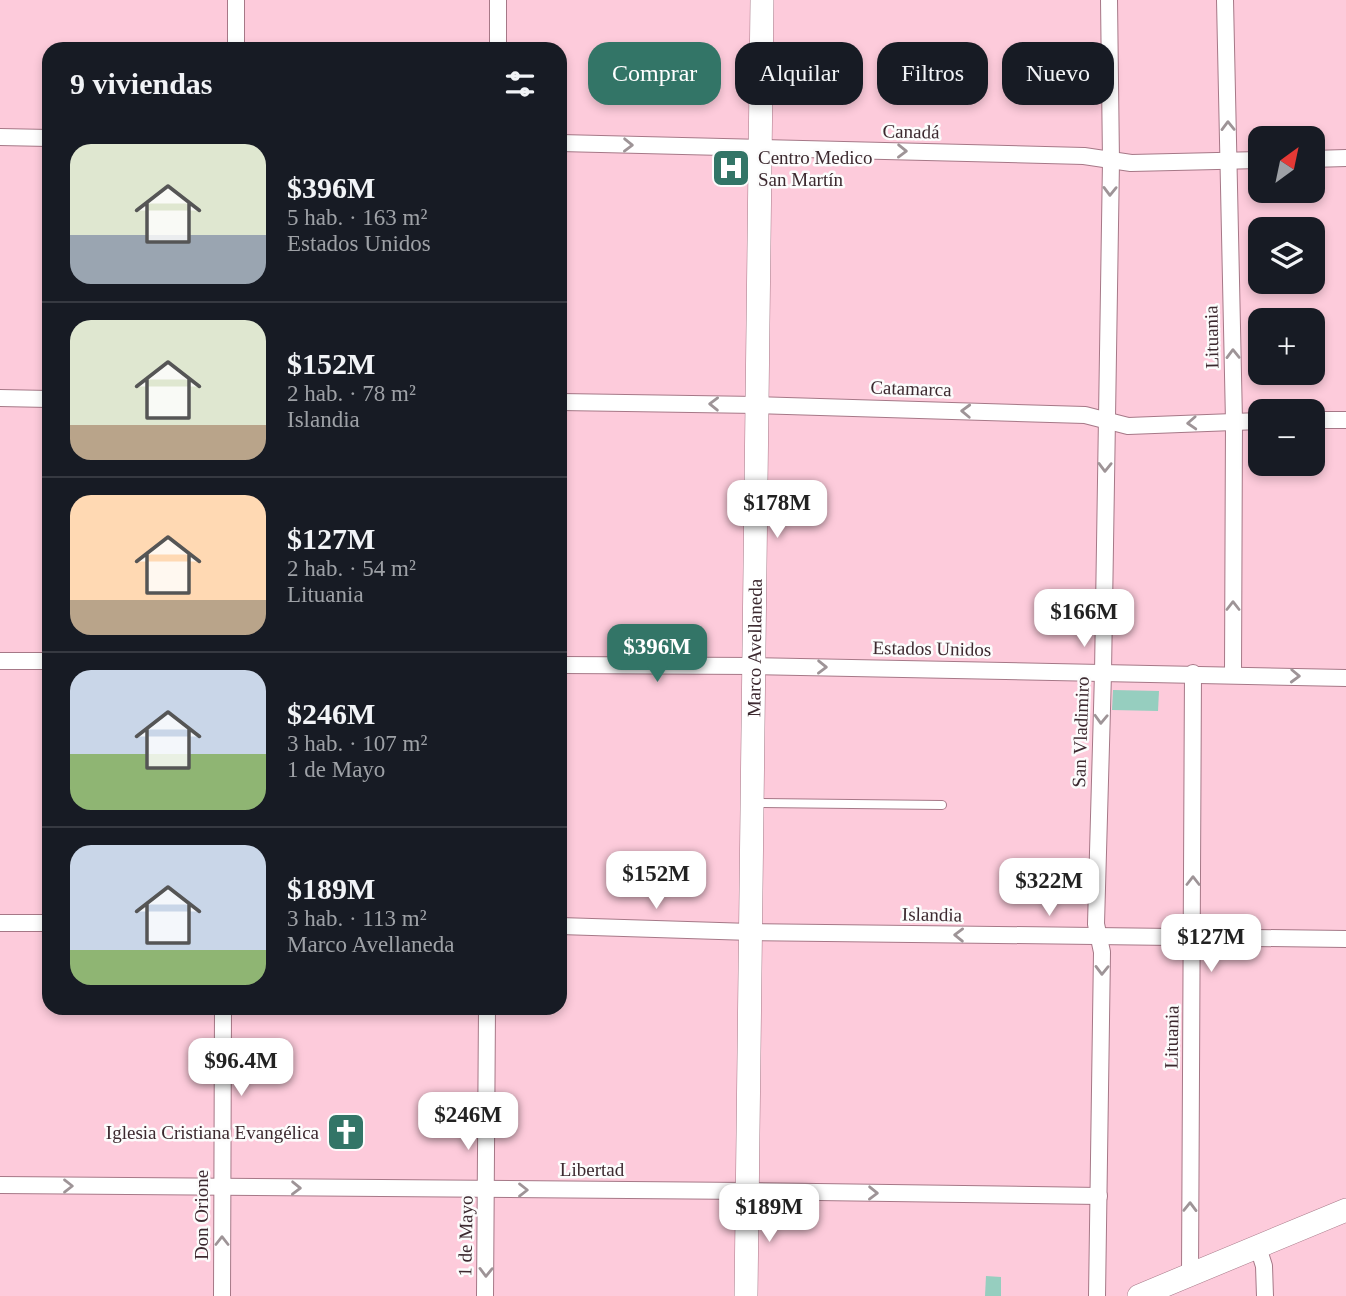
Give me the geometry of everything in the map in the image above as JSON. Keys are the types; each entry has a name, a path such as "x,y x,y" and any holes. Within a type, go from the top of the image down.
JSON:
{"street":[{"path":"236,0 236,42"},
{"path":"498,0 498,42"},
{"name":"Marco Avellaneda","path":"746,1296 762,0"},
{"name":"San Vladimiro","path":"1097,1296 1102,952 1096,924 1111,161 1109,0"},
{"name":"Lituania","path":"1226,0 1234,421 1233,674"},
{"path":"0,137 42,138"},
{"name":"Canadá","path":"567,143 1084,156 1111,161 1248,160"},
{"path":"1325,159 1346,158"},
{"path":"0,398 42,399"},
{"name":"Catamarca","path":"567,402 1085,415 1128,426 1248,421"},
{"path":"1325,420 1346,420"},
{"path":"0,661 42,661"},
{"name":"Estados Unidos","path":"567,665 1194,673 1346,678"},
{"name":"Lituania","path":"1190,1275 1194,673"},
{"path":"0,923 42,923"},
{"name":"Islandia","path":"567,926 751,932 1346,939"},
{"name":"Don Orione","path":"222,1296 223,1015"},
{"name":"1 de Mayo","path":"485,1296 487,1015"},
{"name":"Libertad","path":"0,1185 1099,1196"},
{"path":"1139,1296 1346,1210"},
{"path":"1258,1247 1264,1266 1265,1296"}],"lane":[{"path":"753,803 942,805"}],"building":[{"name":"Centro Medico San Martín","path":"721,158 741,158 740,179 721,178"},
{"path":"1113,690 1159,691 1158,711 1112,710"},
{"path":"986,1276 1001,1277 1001,1296 985,1296"}],"place":[{"name":"Centro Medico San Martín","path":"731,168"},
{"name":"Iglesia Cristiana Evangélica","path":"346,1132"}]}
